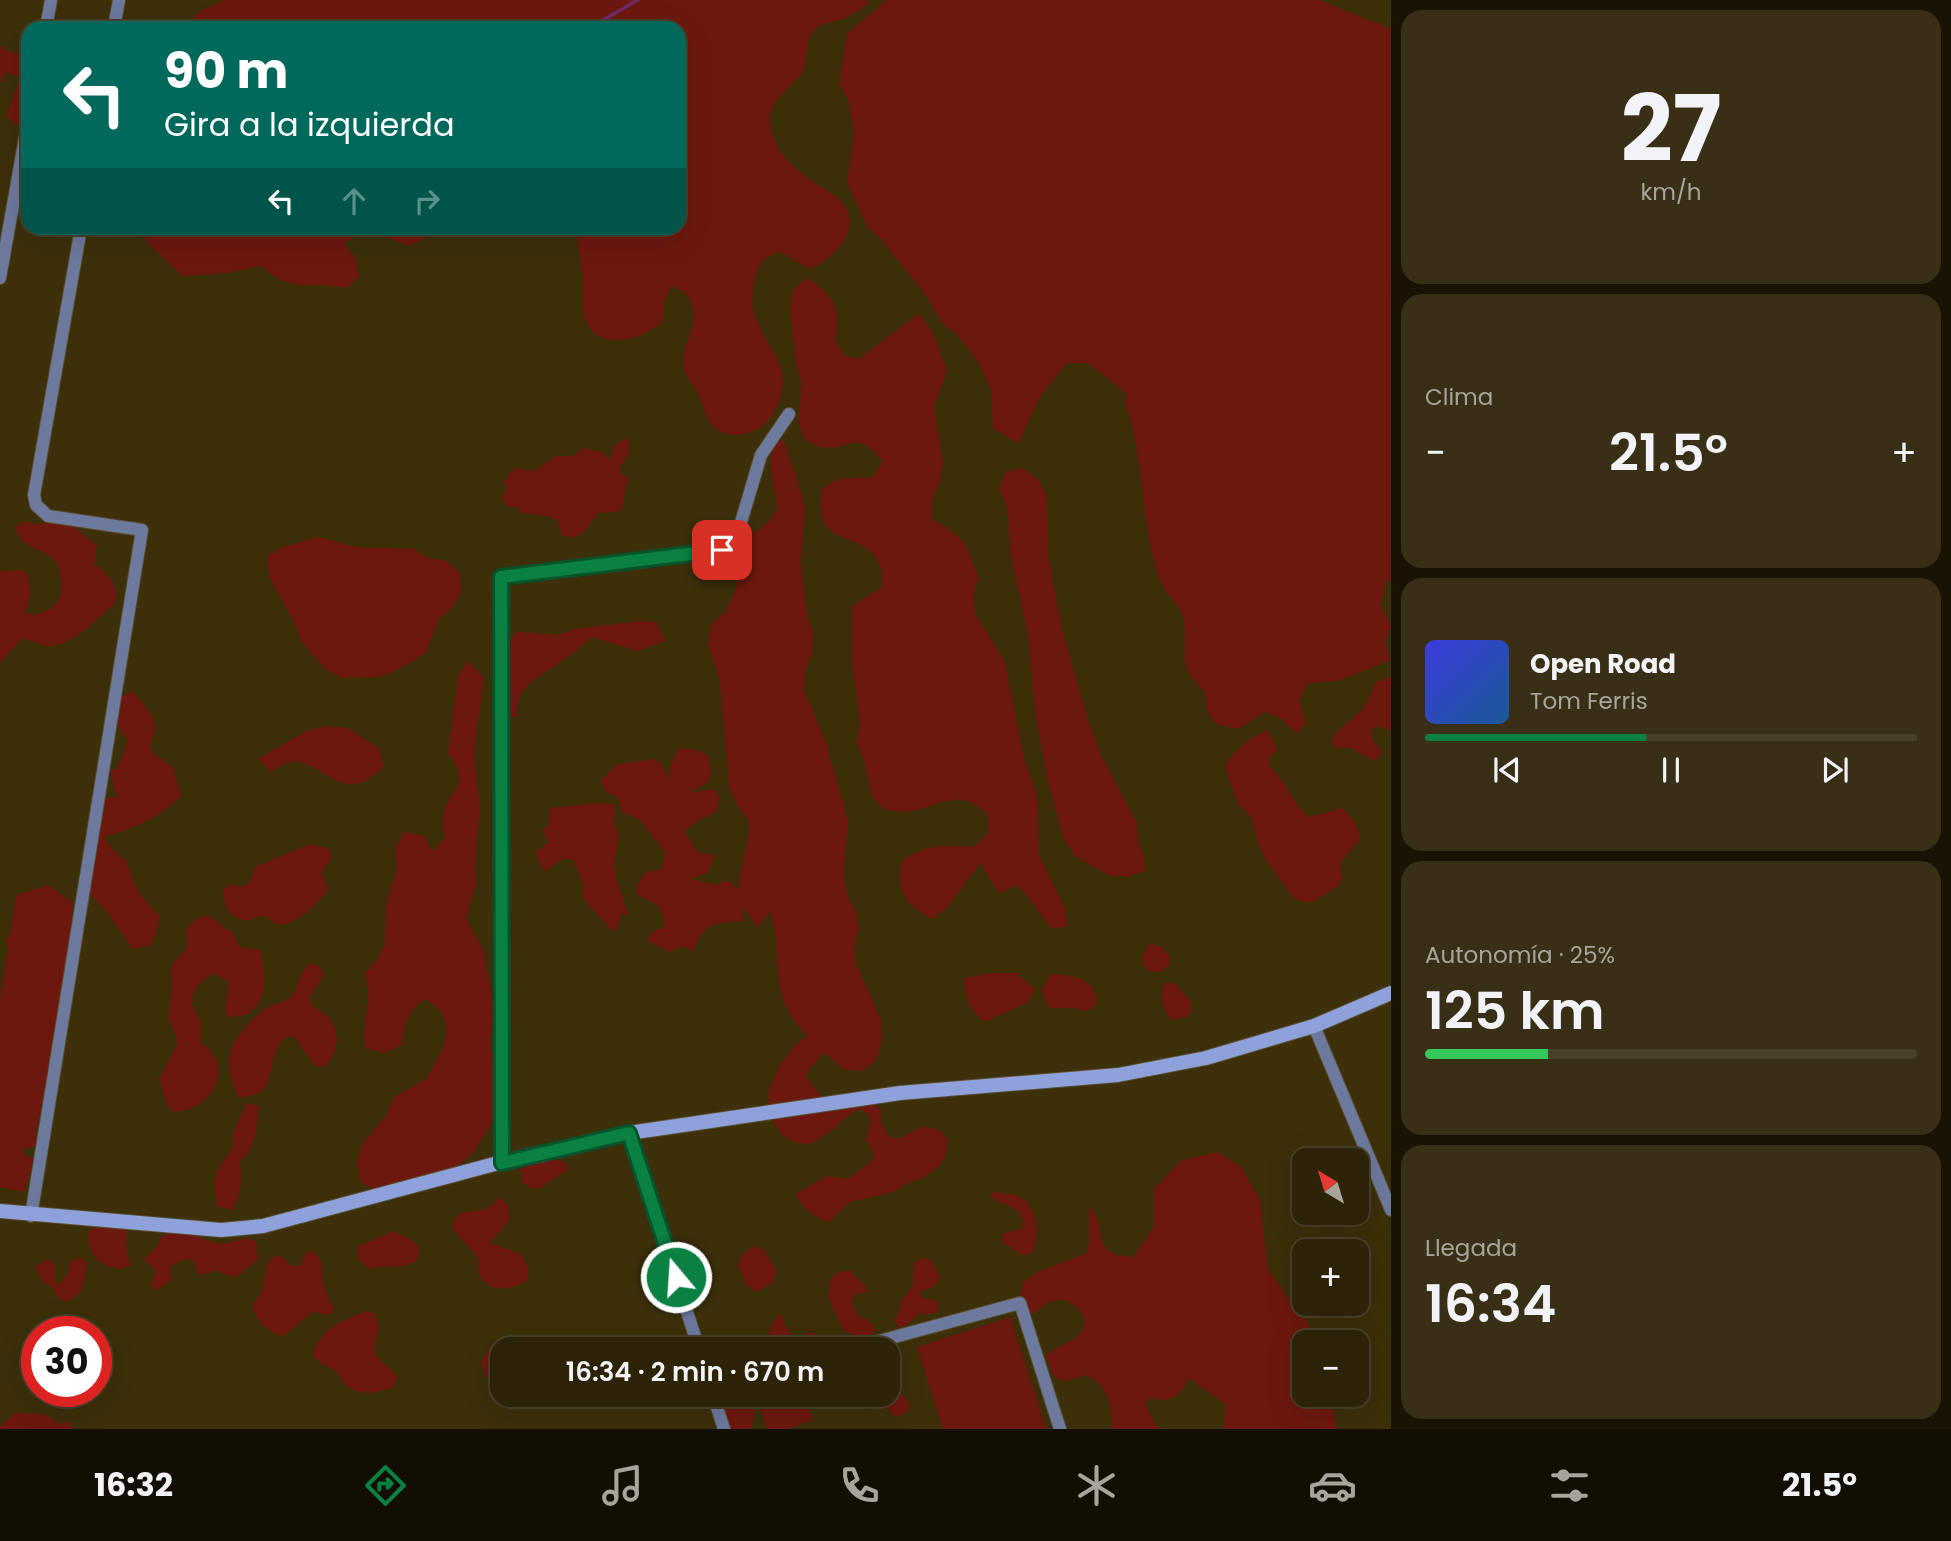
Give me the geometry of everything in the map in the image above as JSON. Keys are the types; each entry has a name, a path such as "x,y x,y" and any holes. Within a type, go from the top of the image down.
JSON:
{"street":[{"path":"47,21 51,0"},
{"path":"115,21 119,0"},
{"path":"0,278 21,160"},
{"path":"31,1216 142,530 48,516 36,505 34,495 80,235"},
{"path":"502,1163 501,577 722,550 736,540 761,455 789,414"},
{"path":"0,1211 31,1216 221,1230 263,1227 502,1163 629,1133 900,1093 1118,1075 1206,1058 1314,1026 1391,993"},
{"path":"1314,1026 1391,1210"},
{"path":"629,1133 695,1337"},
{"path":"894,1337 1020,1303 1060,1429"},
{"path":"717,1407 724,1429"}],"shaded area":[{"path":"225,0 868,0 868,4 851,15 821,25 813,31 804,68 771,110 771,129 785,158 802,174 839,199 850,220 849,230 838,249 820,264 810,269 778,251 764,260 757,271 752,295 753,310 782,374 780,399 772,415 756,430 746,434 726,434 710,422 684,368 693,308 688,295 672,286 664,301 663,322 633,338 610,340 600,337 591,330 584,315 583,281 576,235 686,235 686,21 191,21 198,12"},
{"path":"887,0 1319,0 1391,29 1391,582 1386,580 1381,605 1391,627 1385,641 1390,660 1338,681 1308,683 1299,700 1306,722 1297,734 1280,718 1265,712 1238,729 1216,724 1206,709 1206,693 1190,675 1185,660 1183,616 1162,585 1153,558 1136,445 1125,402 1127,394 1088,363 1067,363 1041,395 1018,444 993,428 991,389 978,362 957,334 943,324 925,294 881,239 867,227 847,182 854,134 848,99 839,84 847,34"},
{"path":"0,46 6,51 21,53 21,76 6,72 0,83"},
{"path":"19,81 21,124 16,125 6,116"},
{"path":"141,235 354,235 344,244 355,258 359,277 346,288 292,283 272,275 261,266 225,273 182,276"},
{"path":"379,235 424,235 425,238 409,246"},
{"path":"807,278 824,291 834,304 837,320 835,341 845,356 859,359 919,313 934,335 947,371 934,406 943,463 940,482 932,499 932,520 952,531 963,543 979,578 973,594 975,613 1005,662 1024,758 1037,795 1039,855 1065,908 1068,927 1051,928 1016,885 1000,894 980,863 947,908 933,919 909,903 902,889 902,861 929,848 975,846 988,833 988,815 967,801 958,800 948,800 906,812 883,809 872,796 863,757 856,742 860,723 852,665 852,606 883,586 880,566 872,553 836,534 827,526 821,511 822,489 836,479 873,477 883,461 865,445 858,443 830,448 820,447 804,439 798,421 802,383 796,364 790,309 793,290"},
{"path":"626,438 629,441 628,455 619,469 622,475 629,478 621,511 598,513 579,535 562,536 557,520 520,513 520,508 507,506 502,498 507,487 504,481 515,468 534,471 555,456 574,456 583,448 600,452 610,459 615,445"},
{"path":"776,440 784,441 805,506 801,562 807,616 813,633 812,653 805,671 804,690 826,743 848,820 844,877 859,930 854,946 856,964 881,1020 882,1039 877,1059 863,1071 844,1070 824,1052 809,1069 806,1077 823,1098 870,1098 881,1111 881,1121 888,1136 898,1139 924,1126 942,1132 948,1140 945,1157 940,1165 925,1177 893,1192 849,1202 829,1222 809,1211 796,1194 827,1176 847,1179 870,1163 875,1156 866,1140 871,1121 867,1113 859,1109 818,1140 805,1144 795,1143 787,1138 780,1132 771,1116 769,1096 772,1081 790,1051 808,1036 786,1006 781,991 770,911 757,928 745,909 742,911 743,921 711,926 701,935 693,952 682,946 670,952 646,940 655,930 664,927 664,919 657,906 636,894 638,884 646,872 662,869 665,852 640,820 622,812 617,796 608,793 600,781 617,764 652,759 660,762 669,780 670,766 679,748 701,751 709,757 711,777 705,784 688,793 714,789 719,797 717,811 695,822 684,832 699,853 716,855 707,873 689,879 717,885 724,881 732,882 739,890 749,821 738,807 729,787 720,681 708,645 711,625 726,611 734,594 750,536 766,524 778,509 771,466"},
{"path":"1022,468 1037,479 1047,495 1048,555 1062,629 1089,723 1102,757 1137,823 1145,871 1126,877 1108,875 1075,856 1064,840 1048,783 1035,711 1028,635 1012,563 1007,506 999,489 1005,472"},
{"path":"25,521 35,524 68,524 97,545 94,564 111,580 116,602 66,642 48,646 21,639 0,663 0,571 21,570 28,575 30,595 25,612 34,615 46,610 55,604 61,594 57,563 50,556 28,545 18,535 15,527"},
{"path":"318,537 356,547 413,549 428,558 447,561 460,573 461,592 452,607 439,619 425,654 378,677 342,678 325,669 301,641 295,624 269,576 267,556 283,547"},
{"path":"639,621 656,622 666,641 636,651 592,637 528,685 519,698 517,716 504,718 500,683 501,660 510,640 518,632 558,635 574,629"},
{"path":"468,661 484,678 474,753 480,810 476,884 466,918 483,950 494,1006 490,1047 503,1081 495,1116 476,1149 463,1162 448,1171 376,1192 360,1181 357,1162 362,1144 386,1116 394,1097 426,1079 444,1047 447,1026 440,1010 425,999 408,1019 402,1045 384,1053 365,1048 368,995 365,973 377,960 385,944 386,905 397,869 395,849 404,832 424,836 432,852 445,838 445,809 459,782 456,765 448,753 458,676"},
{"path":"1391,676 1391,731 1380,726 1371,729 1372,738 1382,753 1376,760 1353,749 1337,749 1331,742 1335,734 1364,708 1376,682"},
{"path":"132,691 147,709 155,725 151,752 173,768 181,796 146,821 104,837 111,848 126,861 137,890 160,917 152,945 132,949 111,917 87,890 92,832 106,798 117,797 110,771 118,767 128,741 111,715 119,699"},
{"path":"326,726 348,728 379,749 384,766 369,779 355,784 343,783 299,762 286,763 271,772 258,759 306,731"},
{"path":"1267,730 1276,750 1270,757 1269,766 1304,812 1310,817 1341,808 1357,826 1360,840 1342,860 1342,879 1338,886 1313,902 1294,898 1266,860 1251,817 1238,804 1225,767 1243,745"},
{"path":"597,803 615,804 614,823 619,837 614,861 616,879 629,916 622,913 615,933 583,897 583,884 573,859 562,859 544,872 535,852 549,842 543,831 549,824 550,808"},
{"path":"310,844 329,849 332,858 321,872 328,889 319,900 297,918 282,925 264,916 241,920 232,914 224,900 223,889 231,884 240,887 249,884 255,867"},
{"path":"48,885 73,903 61,1016 36,1130 36,1146 22,1149 25,1155 34,1159 24,1192 0,1187 0,1001 8,949 6,938 10,936 16,895"},
{"path":"209,916 232,932 240,947 260,950 264,985 257,1005 250,1012 227,1017 228,981 212,973 198,985 192,1005 201,1022 201,1042 215,1058 219,1074 213,1091 200,1103 174,1112 167,1105 159,1079 177,1045 176,1035 168,1018 172,990 171,970 174,962 187,948 186,929 199,917"},
{"path":"1149,944 1165,950 1169,966 1157,972 1145,967 1142,957"},
{"path":"311,963 320,967 324,975 309,998 336,1030 332,1057 324,1067 315,1066 294,1036 286,1037 274,1056 267,1084 261,1091 238,1097 229,1065 233,1045 243,1030 262,1011 292,996 303,972"},
{"path":"990,973 1016,973 1035,989 1028,1002 985,1022 969,1003 964,978"},
{"path":"1050,974 1074,977 1089,984 1097,996 1096,1005 1085,1011 1049,1008 1042,991"},
{"path":"1166,982 1175,984 1191,1001 1191,1011 1186,1017 1172,1020 1166,1012 1162,991"},
{"path":"246,1104 258,1105 257,1128 253,1143 240,1161 240,1192 232,1210 217,1206 214,1185 217,1171 233,1147 233,1134"},
{"path":"1218,1152 1241,1167 1260,1200 1268,1270 1292,1302 1292,1316 1302,1316 1312,1330 1292,1330 1292,1407 1332,1407 1337,1429 1224,1429 1225,1404 1189,1378 1183,1389 1174,1397 1164,1400 1151,1397 1145,1404 1158,1429 1112,1429 1108,1397 1099,1384 1085,1375 1068,1381 1058,1379 1052,1373 1046,1356 1079,1335 1084,1319 1078,1308 1061,1300 1052,1301 1031,1314 1020,1299 1023,1282 1039,1271 1087,1253 1090,1207 1096,1215 1104,1246 1119,1255 1133,1257 1154,1227 1154,1189 1182,1160"},
{"path":"545,1157 563,1161 569,1169 538,1189 529,1187 522,1182 520,1163"},
{"path":"993,1192 1019,1196 1030,1206 1037,1235 1030,1254 1022,1255 1003,1243 1002,1234 1022,1228 1023,1219 1013,1208 991,1196"},
{"path":"500,1196 508,1206 510,1219 490,1243 520,1254 528,1266 528,1280 509,1288 495,1288 483,1281 478,1273 476,1255 452,1228 461,1213 489,1207"},
{"path":"120,1224 127,1230 126,1248 131,1265 114,1268 99,1260 93,1253 88,1237 90,1229"},
{"path":"393,1231 420,1248 417,1260 397,1267 382,1266 370,1269 363,1265 357,1254 358,1246"},
{"path":"174,1232 187,1233 217,1243 250,1239 256,1241 258,1259 235,1278 214,1270 198,1274 194,1261 185,1259 170,1266 171,1280 156,1291 151,1284 156,1271 144,1259 158,1246 161,1237"},
{"path":"754,1246 764,1250 776,1270 773,1283 756,1292 745,1283 738,1264 742,1255"},
{"path":"311,1250 321,1261 325,1289 334,1308 331,1315 313,1312 283,1336 272,1332 263,1326 252,1306 262,1291 268,1264 276,1256 291,1266 301,1265 303,1256"},
{"path":"79,1257 87,1262 83,1286 78,1294 66,1303 56,1295 52,1286 44,1283 35,1267 47,1259 55,1264 55,1282 59,1285 69,1272 70,1262"},
{"path":"922,1258 931,1260 940,1277 936,1285 920,1292 920,1297 937,1301 939,1310 931,1314 917,1314 912,1321 900,1328 894,1321 901,1306 899,1303 913,1286 914,1263"},
{"path":"849,1271 866,1287 867,1292 855,1294 851,1302 859,1317 873,1326 875,1332 866,1337 859,1337 843,1330 828,1296 831,1278 839,1272"},
{"path":"367,1311 375,1314 378,1321 376,1356 397,1377 393,1387 382,1391 356,1391 350,1388 336,1372 313,1356 326,1332"},
{"path":"778,1315 782,1315 784,1324 792,1335 801,1337 770,1337 769,1330"},
{"path":"1010,1317 1046,1429 943,1429 917,1347"},
{"path":"809,1332 818,1337 801,1337"},
{"path":"490,1347 490,1380 484,1371 481,1362"},
{"path":"900,1393 908,1400 909,1409 903,1415 893,1416 886,1407 900,1407"},
{"path":"723,1407 753,1407 755,1412 751,1429 730,1429"},
{"path":"760,1407 808,1407 813,1420 787,1429 767,1429"},
{"path":"15,1413 44,1414 60,1424 70,1421 72,1429 0,1429"}],"waterway":[{"path":"601,21 638,0"}],"route":[{"path":"676,1277 629,1133 502,1163 501,577 722,550"}]}
